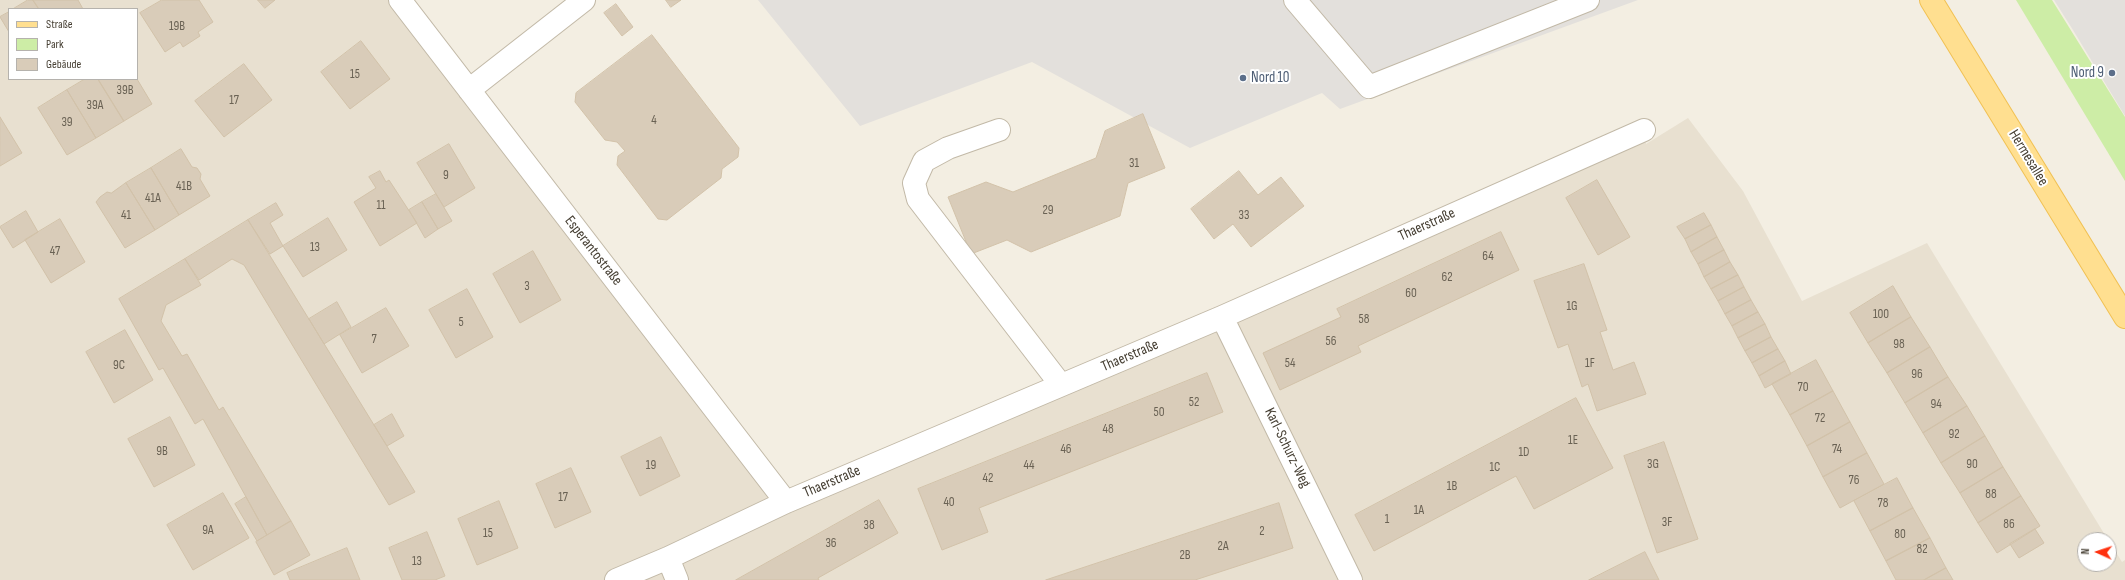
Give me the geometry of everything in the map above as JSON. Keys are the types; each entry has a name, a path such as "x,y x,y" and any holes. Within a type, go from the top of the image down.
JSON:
{"main road":[{"name":"Hermesallee","path":"1931,0 2125,317"}],"street":[{"name":"Esperantostraße","path":"400,0 786,502"},
{"path":"469,90 584,0"},
{"path":"1295,0 1369,87 1588,0"},
{"path":"999,130 948,148 924,161 914,183 918,199 1062,385"},
{"name":"Thaerstraße","path":"616,580 668,558 786,502 1222,317 1644,130"},
{"name":"Karl-Schurz-Weg","path":"1222,317 1351,580"},
{"path":"668,558 677,580"}],"shaded area":[{"path":"0,0 400,0 786,502 1644,130 1646,144 1688,118 1743,191 1802,301 1927,243 2103,532 2077,532 2077,572 2117,572 2117,554 2122,562 2125,560 2125,580 0,580"},
{"name":"Nord 10","path":"758,0 1638,0 1340,109 1322,93 1190,148 1032,62 860,126"},
{"name":"Nord 9","path":"2054,0 2125,0 2125,116 2073,30"}],"green space":[{"path":"2016,0 2052,0 2125,117 2125,181"}],"building":[{"path":"28,0 33,0 38,8 15,8"},
{"path":"33,0 78,0 82,8 38,8"},
{"path":"162,0 199,0 213,22 198,32 200,36 183,47 180,42 165,52 140,13"},
{"path":"258,0 275,0 265,8"},
{"path":"666,0 681,0 671,7"},
{"path":"616,4 633,27 622,36 604,13"},
{"path":"8,13 8,30 0,17"},
{"path":"652,35 739,148 738,157 722,169 721,178 667,220 658,219 617,165 618,156 625,151 617,142 605,140 575,102 576,93"},
{"path":"361,41 390,79 350,109 321,72"},
{"path":"244,64 272,100 224,137 195,101"},
{"path":"83,80 99,80 124,121 96,138 67,90"},
{"path":"99,80 138,80 152,104 124,121"},
{"path":"67,90 96,138 67,155 38,108"},
{"path":"1143,114 1165,168 1128,183 1120,216 1031,252 1007,240 971,254 948,197 986,182 1013,192 1096,158 1105,131"},
{"path":"0,117 22,153 0,166"},
{"path":"449,144 475,188 444,207 417,163"},
{"path":"181,149 192,167 197,168 201,174 200,179 210,196 179,215 151,168"},
{"path":"151,168 179,215 155,230 126,183"},
{"path":"380,171 386,182 389,180 417,223 380,246 354,202 376,188 369,177"},
{"path":"1239,171 1258,195 1281,177 1304,206 1251,247 1233,224 1214,239 1191,209"},
{"path":"1597,180 1630,237 1598,255 1566,198"},
{"path":"126,183 155,230 125,248 96,202 107,192 111,193"},
{"path":"436,194 452,221 438,229 422,202"},
{"path":"422,202 438,229 425,238 409,210"},
{"path":"276,203 283,215 270,223 283,246 270,254 248,220"},
{"path":"26,211 38,232 13,248 0,227"},
{"path":"1704,213 1711,225 1685,239 1677,227"},
{"path":"328,218 347,250 303,277 283,246"},
{"path":"60,219 85,262 51,283 25,240"},
{"path":"248,220 415,492 389,505 244,265 232,259 199,280 185,259"},
{"path":"1711,225 1717,237 1691,252 1685,239"},
{"path":"1501,232 1519,270 1358,346 1361,352 1280,390 1263,353 1341,317 1337,309"},
{"path":"1717,237 1724,250 1698,264 1691,252"},
{"path":"1724,250 1730,262 1704,277 1698,264"},
{"path":"533,251 561,300 520,323 493,274"},
{"path":"185,259 201,285 166,305 161,321 182,356 187,354 219,410 223,407 291,521 267,535 203,419 195,424 163,368 159,370 119,299"},
{"path":"1730,262 1738,275 1711,289 1704,277"},
{"path":"1584,264 1607,330 1600,332 1613,370 1634,362 1646,394 1597,411 1588,384 1582,387 1568,344 1558,348 1534,281"},
{"path":"1738,275 1744,287 1718,301 1711,289"},
{"path":"1893,286 1911,317 1868,343 1850,313"},
{"path":"1744,287 1751,300 1725,314 1718,301"},
{"path":"467,289 493,337 456,358 429,310"},
{"path":"1751,300 1758,312 1732,326 1725,314"},
{"path":"337,302 351,327 324,344 309,319"},
{"path":"386,308 409,346 362,373 340,335"},
{"path":"1758,312 1765,324 1738,338 1732,326"},
{"path":"1911,317 1930,347 1887,373 1868,343"},
{"path":"1765,324 1771,337 1745,351 1738,338"},
{"path":"125,330 153,380 114,403 86,352"},
{"path":"1771,337 1778,349 1752,363 1745,351"},
{"path":"1930,347 1948,377 1905,403 1887,373"},
{"path":"1778,349 1785,361 1759,376 1752,363"},
{"path":"1816,360 1833,391 1790,415 1772,384"},
{"path":"1785,361 1791,374 1765,388 1759,376"},
{"path":"1207,373 1223,412 979,508 988,532 942,550 918,489"},
{"path":"1948,377 1967,406 1923,433 1905,403"},
{"path":"1833,391 1850,422 1807,446 1790,415"},
{"path":"1576,398 1613,468 1534,509 1516,476 1374,551 1355,515"},
{"path":"1967,406 1985,436 1941,463 1923,433"},
{"path":"392,414 404,436 387,446 374,425"},
{"path":"170,417 195,465 154,487 128,439"},
{"path":"1850,422 1867,453 1823,477 1807,446"},
{"path":"1985,436 2003,467 1960,493 1941,463"},
{"path":"661,437 680,476 640,496 621,457"},
{"path":"1664,442 1698,539 1657,553 1624,456"},
{"path":"1867,453 1884,484 1840,508 1823,477"},
{"path":"2003,467 2021,496 1978,523 1960,493"},
{"path":"571,468 591,512 555,528 536,484"},
{"path":"1897,478 1913,508 1870,531 1854,501"},
{"path":"223,493 249,538 193,570 167,525"},
{"path":"2021,496 2040,526 1997,553 1978,523"},
{"path":"246,497 267,535 257,541 235,504"},
{"path":"879,500 898,533 818,578 819,580 736,580"},
{"path":"499,501 518,548 477,565 458,519"},
{"path":"1279,503 1293,548 1195,580 1046,580"},
{"path":"1913,508 1930,538 1886,561 1870,531"},
{"path":"291,521 310,555 274,575 256,542"},
{"path":"2035,529 2044,543 2019,558 2010,544"},
{"path":"427,532 445,576 435,580 402,580 389,548"},
{"path":"1930,538 1946,568 1924,580 1896,580 1886,561"},
{"path":"347,548 360,580 290,580 287,573"},
{"path":"1645,552 1659,580 1589,580"},
{"path":"1946,568 1953,580 1924,580"}],"place":[{"name":"Nord 9","path":"2112,73"},
{"name":"Nord 10","path":"1243,78"}]}
